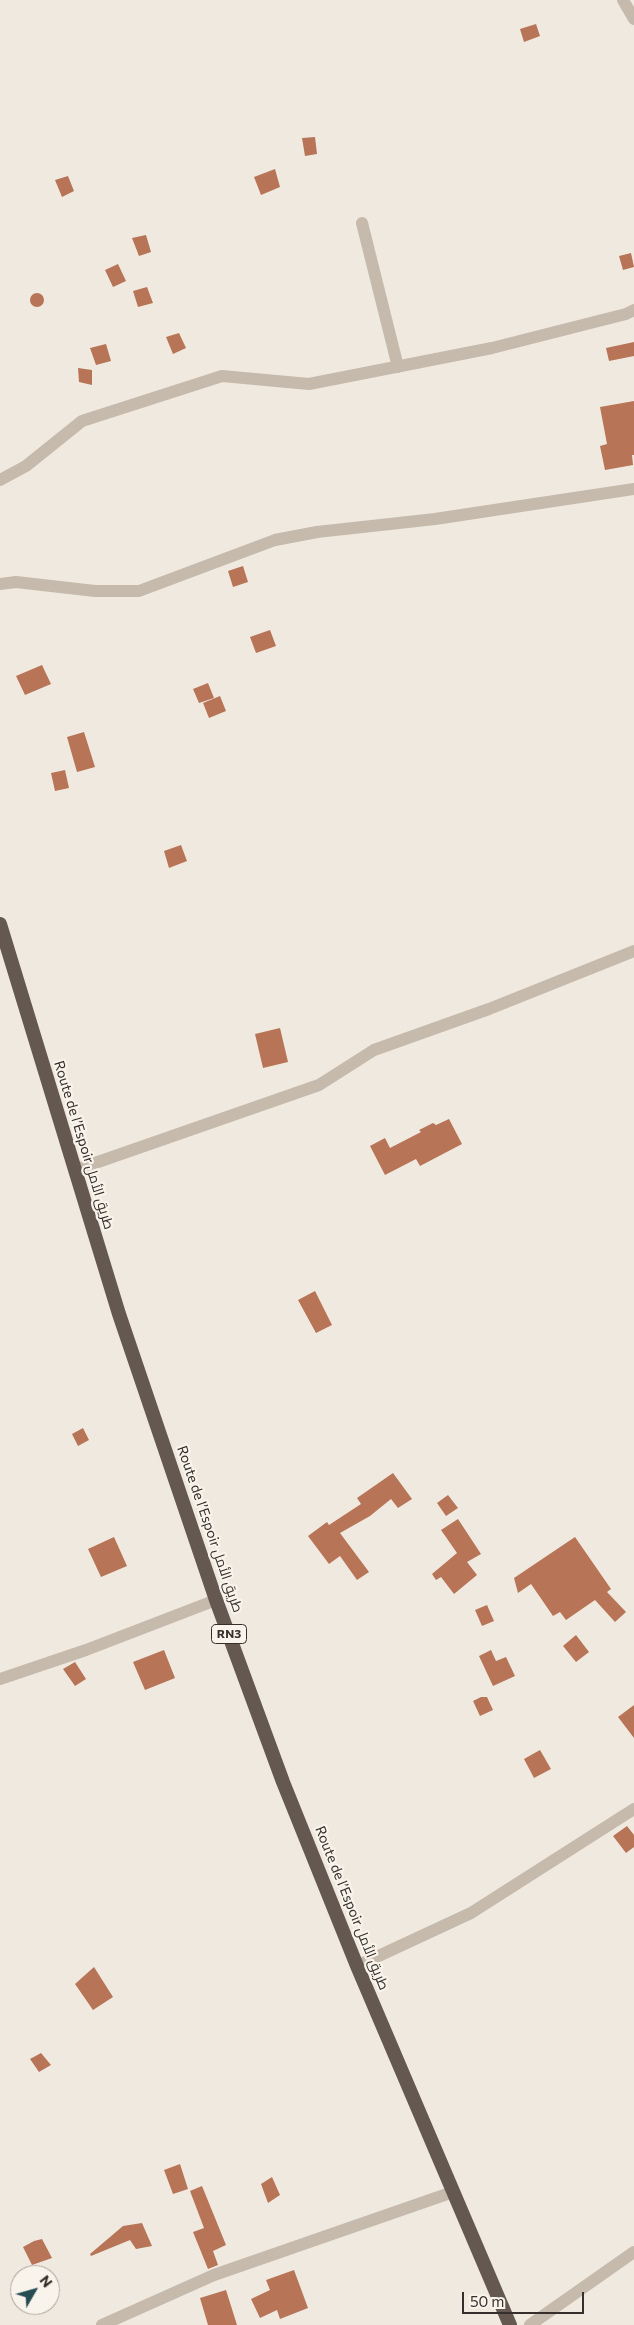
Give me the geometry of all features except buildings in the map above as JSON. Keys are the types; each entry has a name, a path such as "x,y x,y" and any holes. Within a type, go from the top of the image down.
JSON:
{"highway":[{"name":"Route de l’Espoir طريق الأمل","path":"0,924 119,1314 216,1600 283,1782 357,1966 510,2325"}],"street":[{"path":"623,0 634,19"},
{"path":"362,223 398,367"},
{"path":"0,480 26,466 82,421 222,376 309,384 492,348 626,314 634,310"},
{"path":"0,584 16,582 95,591 139,591 275,540 316,532 435,519 634,489"},
{"path":"75,1170 319,1085 374,1050 489,1009 634,951"},
{"path":"0,1679 86,1650 216,1600"},
{"path":"357,1966 471,1912 634,1809"},
{"path":"102,2325 214,2275 453,2192"},
{"path":"530,2325 634,2252"}]}
